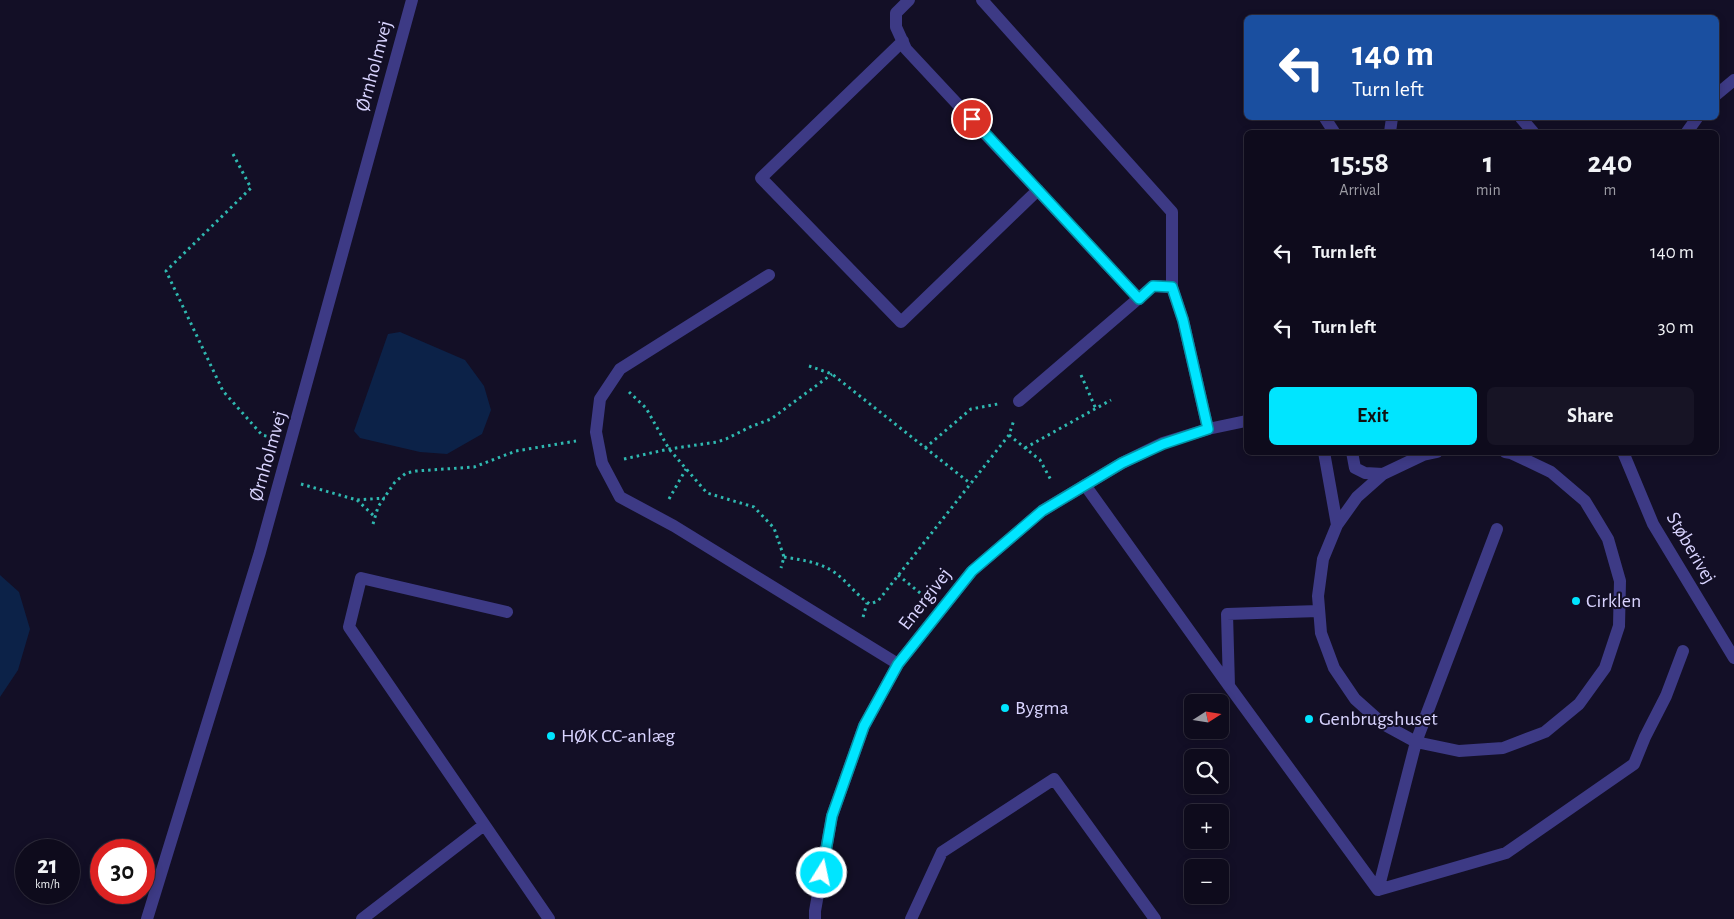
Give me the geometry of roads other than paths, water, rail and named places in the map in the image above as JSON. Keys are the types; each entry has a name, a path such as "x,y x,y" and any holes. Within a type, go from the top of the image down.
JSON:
{"street":[{"name":"Ørnholmvej","path":"147,919 260,552 412,0"},
{"path":"909,0 896,13 896,27 906,49 1139,299"},
{"path":"982,0 1172,212 1172,287 1183,320 1208,429"},
{"path":"903,41 761,178 901,322 1038,190"},
{"path":"1719,92 1734,80"},
{"path":"1523,120 1531,130"},
{"path":"769,275 620,369 600,399 596,432 602,463 620,497 659,518 774,587 898,664"},
{"path":"1019,401 1153,286 1172,287"},
{"name":"Energivej","path":"815,919 832,816 864,726 898,664 972,571 1042,511 1122,463 1163,444 1208,429 1244,421"},
{"path":"1325,455 1337,525"},
{"path":"1353,455 1355,468 1365,473 1383,474"},
{"path":"1423,455 1383,474 1357,497 1337,525 1323,559 1318,596 1321,633 1334,668 1355,699 1383,724 1416,742 1459,751 1504,748 1545,732 1579,704 1605,668 1619,626 1620,581 1611,547 1585,501 1551,472 1515,455"},
{"name":"Støberivej","path":"1624,455 1654,524 1734,658"},
{"path":"1085,485 1228,686 1378,890"},
{"path":"1378,890 1416,742 1497,529"},
{"path":"507,612 362,578 349,627 549,919"},
{"path":"1228,686 1227,614 1320,611"},
{"path":"1378,890 1506,852 1634,764 1645,737 1666,696 1682,651"},
{"path":"911,919 942,852 1054,778 1154,919"},
{"path":"362,919 484,825"}],"water":[{"path":"400,332 465,360 484,386 491,410 482,434 447,454 420,452 360,438 354,431 388,334"},
{"path":"0,575 19,592 30,629 18,670 0,697"}],"place":[{"name":"Cirklen","path":"1576,601"},
{"name":"Bygma","path":"1005,708"},
{"name":"Genbrugshuset","path":"1309,719"},
{"name":"HØK CC-anlæg","path":"551,736"}]}
